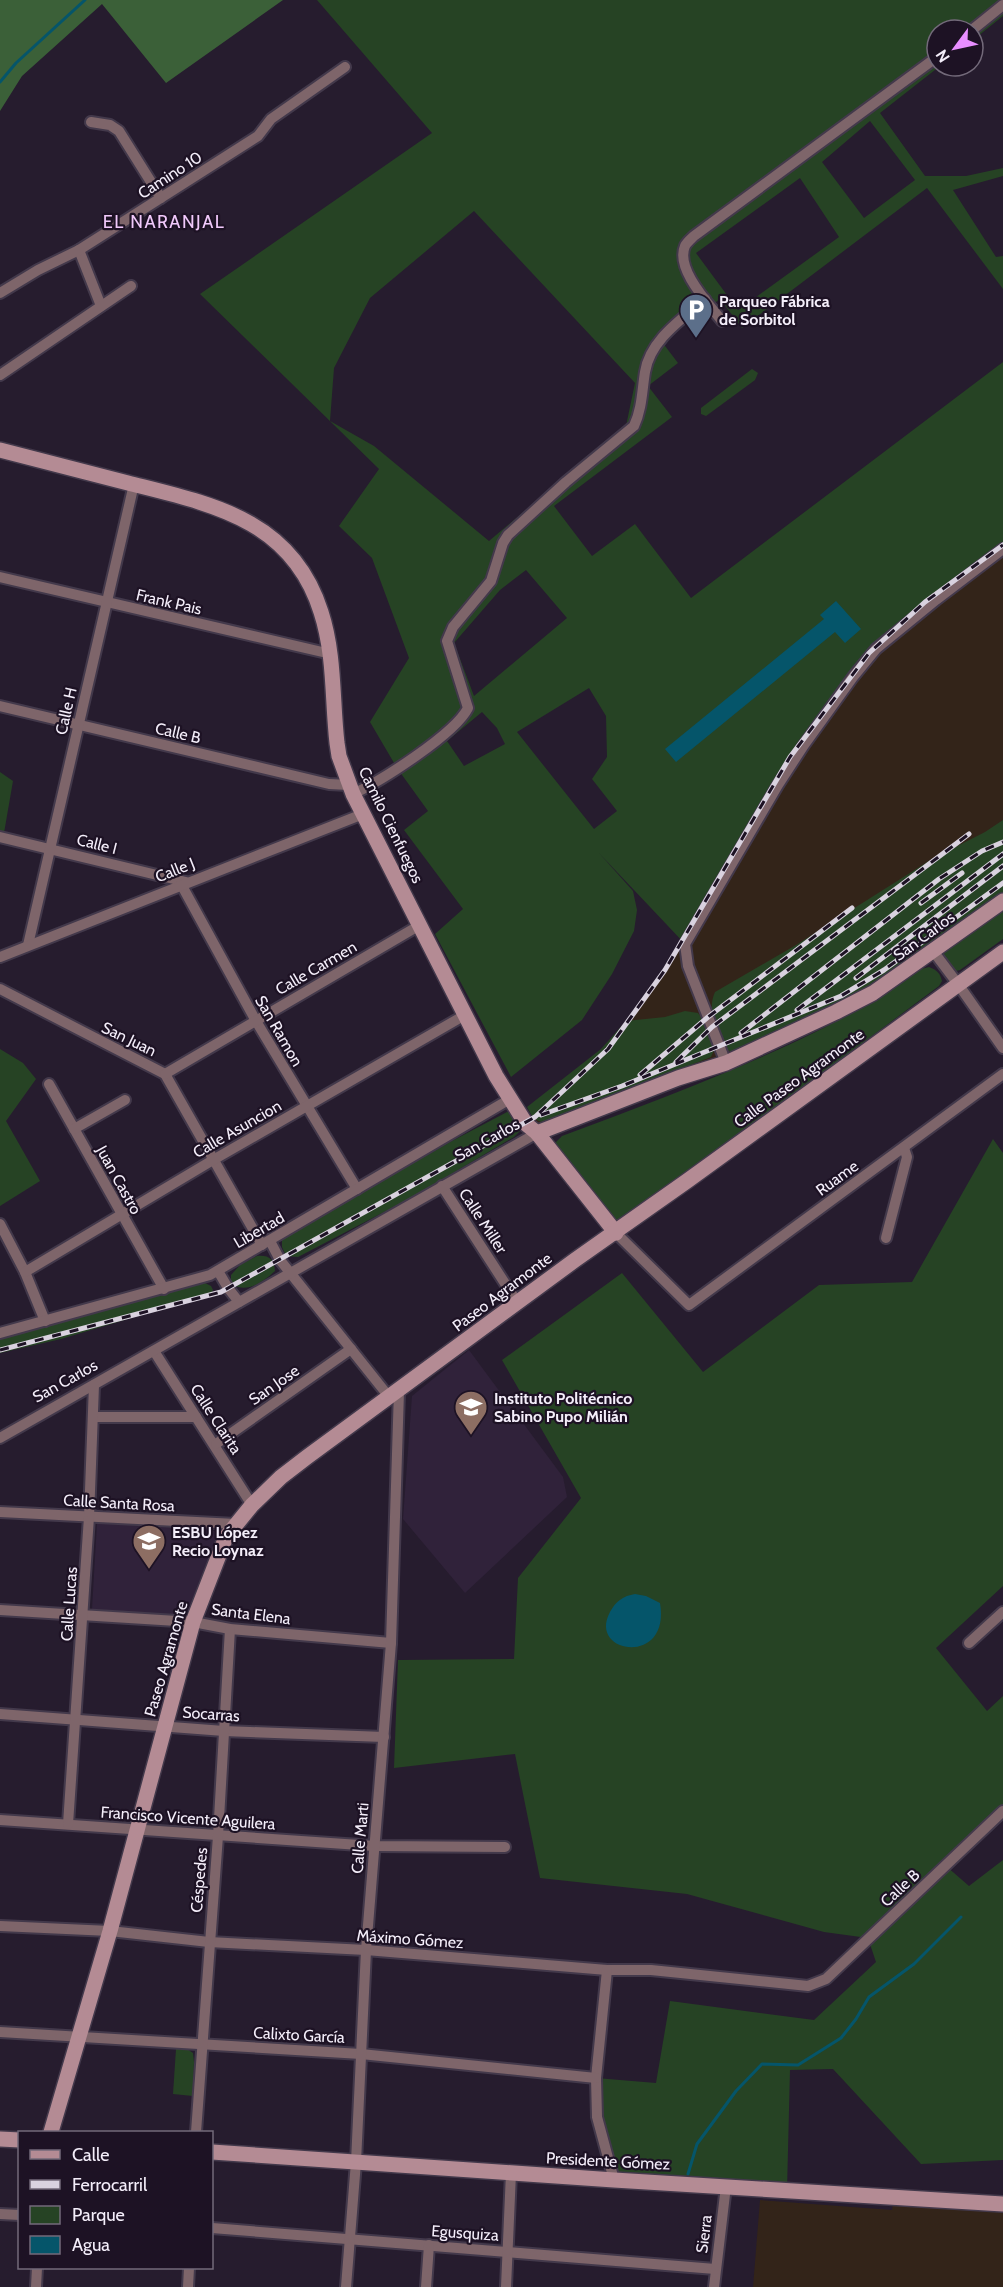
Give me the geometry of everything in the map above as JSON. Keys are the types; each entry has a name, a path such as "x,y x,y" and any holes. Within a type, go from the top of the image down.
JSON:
{"street":[{"path":"985,20 1003,5"},
{"path":"722,321 685,267 682,257 685,245 694,236 925,66"},
{"name":"Camino 10","path":"0,293 38,270 79,250 258,136 271,119 345,67"},
{"path":"91,122 110,125 119,131 161,198"},
{"path":"79,250 101,306"},
{"path":"0,375 131,286"},
{"path":"351,789 375,783 398,768 439,737 464,714 468,708 447,641 453,627 491,581 503,543 508,535 634,426 641,407 645,372 652,351 663,336 705,299"},
{"name":"Camilo Cienfuegos","path":"0,450 215,506 255,525 277,542 309,583 321,612 331,654 337,743 351,789 510,1099 526,1124 537,1133 616,1233 689,1305"},
{"name":"Calle H","path":"28,945 134,484"},
{"path":"726,1063 688,966 685,944 778,785 853,677 876,649 1003,549"},
{"name":"Frank Pais","path":"0,577 331,654"},
{"name":"Calle B","path":"0,706 351,789"},
{"name":"Calle J","path":"0,957 363,814"},
{"name":"Calle I","path":"0,837 183,883"},
{"name":"San Ramon","path":"183,883 255,1021 357,1189"},
{"name":"San Carlos","path":"0,1438 537,1133 678,1078 726,1063 873,993 1003,902"},
{"name":"Calle Carmen","path":"165,1074 420,925"},
{"path":"933,951 1003,1048"},
{"name":"Calle Paseo Agramonte","path":"616,1233 1003,952"},
{"name":"San Juan","path":"0,989 165,1074 213,1160 266,1243 351,1349 395,1394"},
{"name":"Calle Asuncion","path":"25,1272 120,1214 465,1015"},
{"name":"Ruame","path":"689,1305 1003,1074"},
{"name":"Juan Castro","path":"49,1084 164,1289"},
{"name":"Libertad","path":"0,1333 164,1289 218,1270 510,1099"},
{"path":"74,1129 125,1100"},
{"path":"886,1238 907,1157 904,1148"},
{"name":"Calle Miller","path":"442,1186 517,1302"},
{"path":"0,1224 25,1272 45,1321"},
{"name":"Paseo Agramonte","path":"52,2131 110,1931 193,1622 226,1537 252,1505 281,1477 517,1302 616,1233"},
{"path":"218,1270 238,1302"},
{"name":"San Jose","path":"216,1444 351,1349"},
{"name":"Calle Clarita","path":"154,1351 216,1444 252,1505"},
{"name":"Calle Lucas","path":"68,1824 89,1517 94,1385"},
{"name":"Calle Marti","path":"345,2287 357,2162 366,1950 391,1643 395,1394"},
{"path":"93,1417 196,1417"},
{"name":"Calle Santa Rosa","path":"0,1512 236,1524"},
{"name":"Santa Elena","path":"0,1610 193,1622 230,1629 391,1643"},
{"path":"969,1643 1003,1612"},
{"name":"Céspedes","path":"196,2131 218,1836 230,1629"},
{"name":"Socarras","path":"0,1714 224,1731 384,1737"},
{"name":"Calle B","path":"816,1984 826,1979 843,1964 868,1937 902,1908 1003,1811"},
{"name":"Francisco Vicente Aguilera","path":"0,1820 374,1846 505,1847"},
{"name":"Máximo Gómez","path":"0,1926 110,1931 209,1942 366,1950 607,1970 683,1972 796,1986 816,1984"},
{"path":"607,1970 596,2078 597,2117 614,2180"},
{"name":"Calixto García","path":"0,2032 361,2054 596,2078"},
{"path":"0,2139 18,2140"},
{"name":"Presidente Gómez","path":"213,2152 1003,2204"},
{"path":"506,2287 511,2173"},
{"name":"Sierra","path":"714,2287 726,2186"},
{"path":"0,2214 18,2215"},
{"name":"Egusquiza","path":"213,2228 716,2269"},
{"path":"426,2287 429,2245"},
{"path":"36,2287 37,2269"},
{"path":"188,2287 189,2269"}],"shaded area":[{"path":"1003,554 1003,901 873,993 746,1055 537,1133 526,1124 608,1049 665,970 790,757 869,653"},
{"name":"Instituto Politécnico Sabino Pupo Milián","path":"469,1350 563,1477 567,1497 465,1593 403,1519 412,1396"},
{"name":"ESBU López Recio Loynaz","path":"97,1523 219,1532 186,1616 92,1609"},
{"path":"894,2196 1003,2204 1003,2287 753,2287 760,2200 892,2210"}],"green space":[{"path":"0,0 283,0 166,83 102,4 22,76 0,111"},
{"path":"317,0 1003,0 1003,16 985,30 985,18 925,18 925,78 880,113 925,176 966,176 1003,168 1003,176 953,190 996,257 1003,256 1003,289 927,188 742,328 720,299 662,342 678,363 648,386 672,417 554,506 592,556 635,524 691,598 1003,362 1003,549 869,653 790,757 685,944 599,853 633,891 637,910 634,931 612,974 582,1020 511,1077 435,934 463,909 404,830 428,811 397,768 370,722 409,658 372,558 339,526 379,469 200,294 432,133","holes":["870,121 915,180 864,218 822,162","800,178 839,237 738,310 696,253","474,211 635,383 626,426 489,541 374,446 330,421 334,368 370,298","526,570 567,618 474,696 454,643 500,590","589,688 606,716 607,757 592,779 617,811 594,829 517,732","482,712 497,728 505,744 464,766 447,741"]},
{"path":"752,369 758,373 755,380 706,416 701,414 701,408"},
{"path":"0,772 13,781 4,833 0,832"},
{"path":"1003,820 1003,893 858,993 734,1052 726,1050 712,1014 715,992 796,945 932,859 985,832"},
{"path":"1003,910 1003,939 956,971 943,954 945,951"},
{"path":"929,967 940,976 942,981 939,986 617,1223 555,1147 556,1142 562,1136 652,1102 799,1040 862,1008 921,969"},
{"path":"685,1011 698,1013 704,1021 714,1050 711,1057 552,1120 541,1122 533,1118 527,1107 601,1049 626,1021 665,1017"},
{"path":"0,1049 23,1063 36,1079 6,1121 40,1181 0,1206"},
{"path":"509,1111 522,1129 514,1137 409,1199 298,1257 286,1256 282,1247 282,1239 450,1142"},
{"path":"993,1139 1003,1153 1003,1586 936,1648 987,1711 1003,1696 1003,1811 946,1866 969,1886 1003,1860 1003,2160 921,2164 833,2069 790,2070 787,2190 610,2180 596,2078 656,2083 670,2001 814,2020 876,1962 868,1938 824,1932 687,1894 540,1878 515,1754 394,1768 398,1660 514,1659 518,1578 581,1498 502,1360 622,1273 703,1372 819,1285 912,1282"},
{"path":"257,1256 270,1259 275,1271 260,1283 249,1287 237,1287 231,1284 231,1275 240,1265"},
{"path":"203,1282 211,1286 213,1290 211,1294 61,1339 0,1353 0,1337"},
{"path":"176,2049 187,2049 193,2053 193,2096 173,2094"}],"water":[{"path":"836,601 861,629 845,643 835,632 676,762 665,749 824,619 820,615"},
{"path":"635,1594 646,1596 660,1603 660,1623 654,1637 643,1645 630,1647 619,1644 610,1637 606,1626 610,1612 615,1605 623,1598"}],"waterway":[{"path":"0,82 16,63 85,0"},
{"path":"688,2174 697,2144 736,2091 762,2064 798,2065 841,2038 869,1997 914,1964 961,1917"}],"railway":[{"path":"0,1350 221,1292 535,1117 608,1049 665,970 790,757 869,653 925,602 1003,545"},
{"path":"676,1062 712,1027 969,834"},
{"path":"741,1033 939,879 982,851 1003,842"},
{"path":"797,1010 1003,854"},
{"path":"856,978 1003,866"},
{"path":"921,903 962,873"},
{"path":"541,1115 622,1086 841,996 884,970 1003,883"},
{"path":"640,1075 708,1017 852,908"}],"place":[{"name":"Parqueo Fábrica de Sorbitol","path":"696,339"},
{"name":"Instituto Politécnico Sabino Pupo Milián","path":"471,1436"},
{"name":"ESBU López Recio Loynaz","path":"149,1570"}],"district":[{"name":"EL NARANJAL","path":"164,222"}]}
